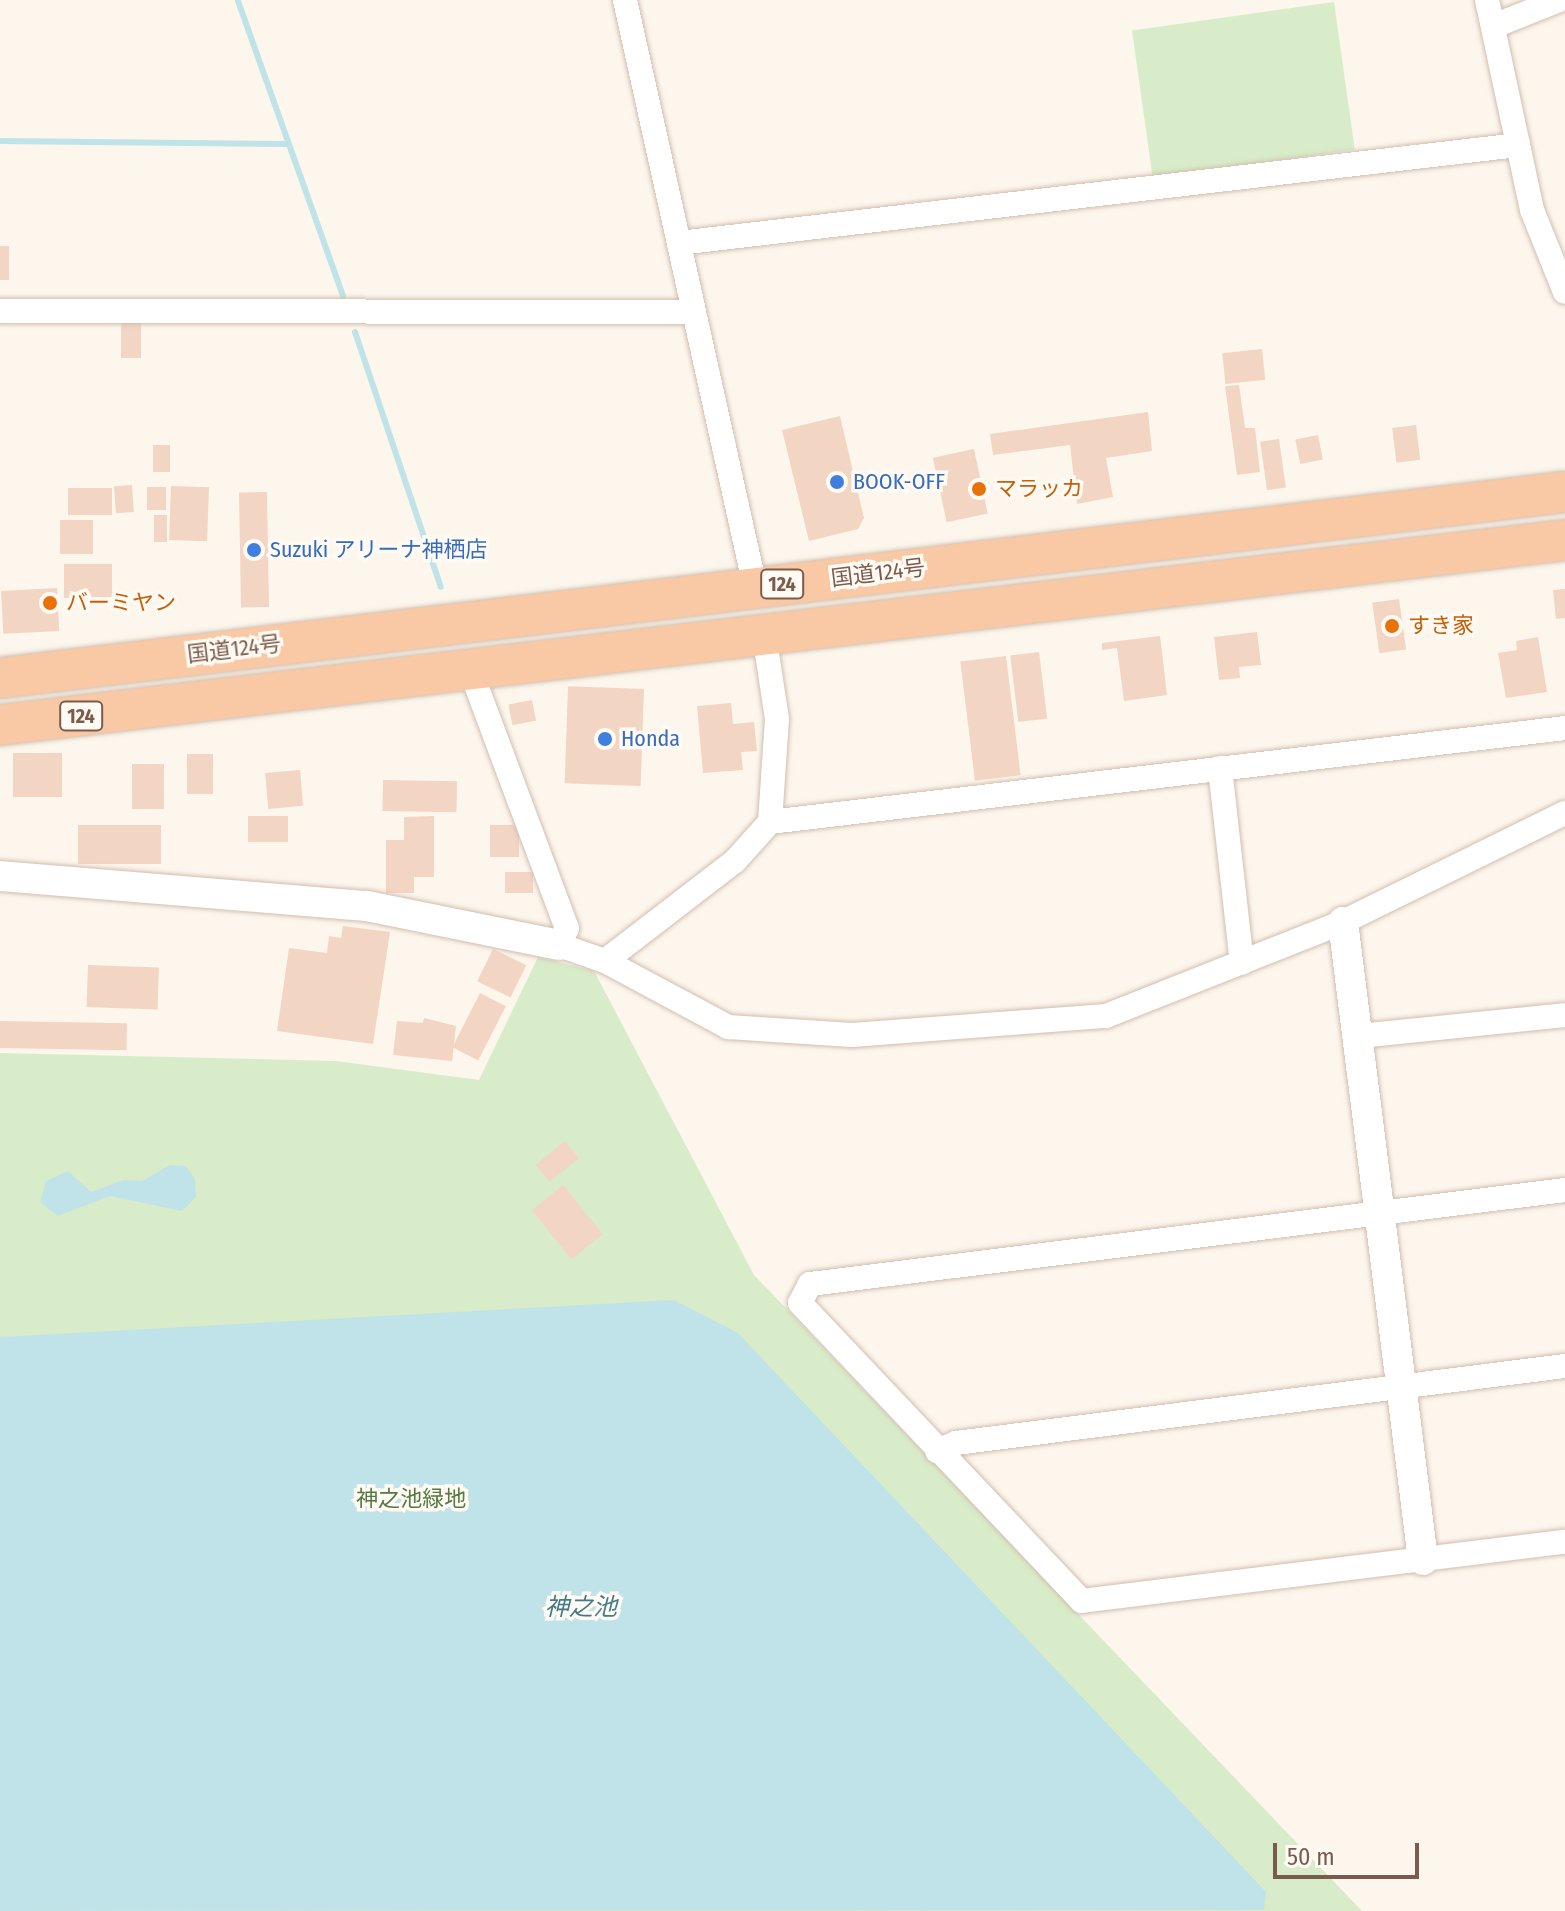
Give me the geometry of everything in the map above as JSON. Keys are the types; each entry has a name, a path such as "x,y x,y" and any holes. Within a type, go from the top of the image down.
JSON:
{"highway":[{"name":"国道124号","path":"0,678 1565,492"},
{"name":"124","path":"0,725 1565,540"}],"street":[{"path":"625,0 755,587"},
{"path":"1487,0 1532,210 1565,292"},
{"path":"1494,26 1559,0"},
{"path":"679,243 1518,145"},
{"path":"0,311 693,312"},
{"path":"605,961 735,861 770,822 777,719 764,634"},
{"path":"470,669 567,928 559,945"},
{"path":"770,822 1565,728"},
{"path":"1220,768 1242,963"},
{"path":"0,876 367,906 559,945 605,961 728,1027 852,1035 1106,1016 1343,922 1565,813"},
{"path":"1343,922 1423,1560"},
{"path":"1359,1036 1565,1015"},
{"path":"1565,1190 810,1284 800,1303 1082,1601 1565,1542"},
{"path":"937,1451 956,1443 1565,1366"}],"green space":[{"path":"1334,2 1355,150 1153,178 1132,30"},
{"name":"神之池","path":"538,957 594,971 754,1275 1362,1911 0,1911 0,1053 336,1061 479,1080"}],"water":[{"path":"170,1165 186,1166 195,1179 196,1197 182,1211 110,1196 58,1216 40,1202 46,1181 68,1171 91,1192 123,1180 142,1181"},
{"name":"神之池","path":"674,1300 738,1333 1266,1892 1264,1910 0,1911 0,1337"}],"building":[{"path":"0,246 9,246 9,280 0,280"},
{"path":"121,320 141,320 141,358 121,358"},
{"path":"1262,349 1265,380 1225,384 1222,353"},
{"path":"1239,385 1245,428 1255,428 1260,472 1237,475 1225,386"},
{"path":"1148,412 1152,451 1106,458 1113,497 1077,504 1070,445 993,455 990,434"},
{"path":"840,416 864,518 858,529 809,541 782,430"},
{"path":"1416,425 1420,460 1396,463 1392,428"},
{"path":"1318,435 1323,460 1300,464 1295,439"},
{"path":"1279,439 1286,488 1267,490 1260,442"},
{"path":"153,445 170,445 170,472 153,472"},
{"path":"974,449 988,514 947,522 933,458"},
{"path":"132,485 134,512 116,513 114,486"},
{"path":"171,486 209,487 207,541 169,540"},
{"path":"147,487 166,487 166,510 147,510"},
{"path":"68,488 112,488 112,515 68,515"},
{"name":"Suzuki アリーナ神栖店","path":"239,492 267,492 269,607 241,607"},
{"path":"154,515 167,515 167,542 154,542"},
{"path":"60,520 93,520 93,554 60,554"},
{"path":"64,564 112,564 112,598 64,598"},
{"path":"57,588 59,631 3,634 1,591"},
{"path":"1565,589 1565,618 1556,619 1553,590"},
{"path":"1399,599 1406,650 1379,653 1372,603"},
{"path":"1257,632 1261,665 1239,667 1240,678 1219,680 1214,637"},
{"path":"1160,636 1167,695 1124,701 1117,648 1102,650 1102,643"},
{"path":"1538,637 1547,692 1506,698 1498,653 1517,650 1516,641"},
{"path":"1039,652 1047,719 1018,722 1010,656"},
{"path":"1006,656 1021,775 975,781 960,662"},
{"name":"Honda","path":"568,686 644,689 641,786 565,783"},
{"path":"532,700 536,721 512,725 508,705"},
{"path":"731,703 733,724 754,722 757,751 741,752 743,770 703,773 697,706"},
{"path":"13,753 62,753 62,797 13,797"},
{"path":"187,754 213,754 213,794 187,794"},
{"path":"132,764 164,764 164,809 132,809"},
{"path":"300,770 303,806 268,809 265,773"},
{"path":"383,780 457,781 456,812 382,811"},
{"path":"248,816 288,816 288,842 248,842"},
{"path":"434,816 434,877 414,877 414,893 386,893 386,840 404,840 404,817"},
{"path":"78,825 161,825 161,864 78,864"},
{"path":"490,825 519,825 519,857 490,857"},
{"path":"505,872 533,872 533,893 505,893"},
{"path":"343,926 390,932 373,1044 277,1031 289,948 327,953 329,936 341,938"},
{"path":"493,949 526,965 510,998 477,981"},
{"path":"88,965 159,967 157,1009 87,1007"},
{"path":"480,993 506,1006 478,1061 452,1047"},
{"path":"424,1018 456,1026 452,1061 393,1055 397,1021 423,1023"},
{"path":"0,1021 127,1023 127,1050 0,1048"},
{"path":"565,1141 579,1158 549,1182 535,1165"},
{"path":"563,1185 603,1234 572,1259 532,1210"}],"waterway":[{"path":"238,1 343,296"},
{"path":"0,141 288,144"},
{"path":"355,332 441,587"}],"place":[{"name":"BOOK-OFF","path":"837,482"},
{"name":"マラッカ","path":"979,489"},
{"name":"Suzuki アリーナ神栖店","path":"254,550"},
{"name":"バーミヤン","path":"50,603"},
{"name":"すき家","path":"1392,626"},
{"name":"Honda","path":"605,739"}],"park label":[{"name":"神之池緑地","path":"411,1499"}]}
